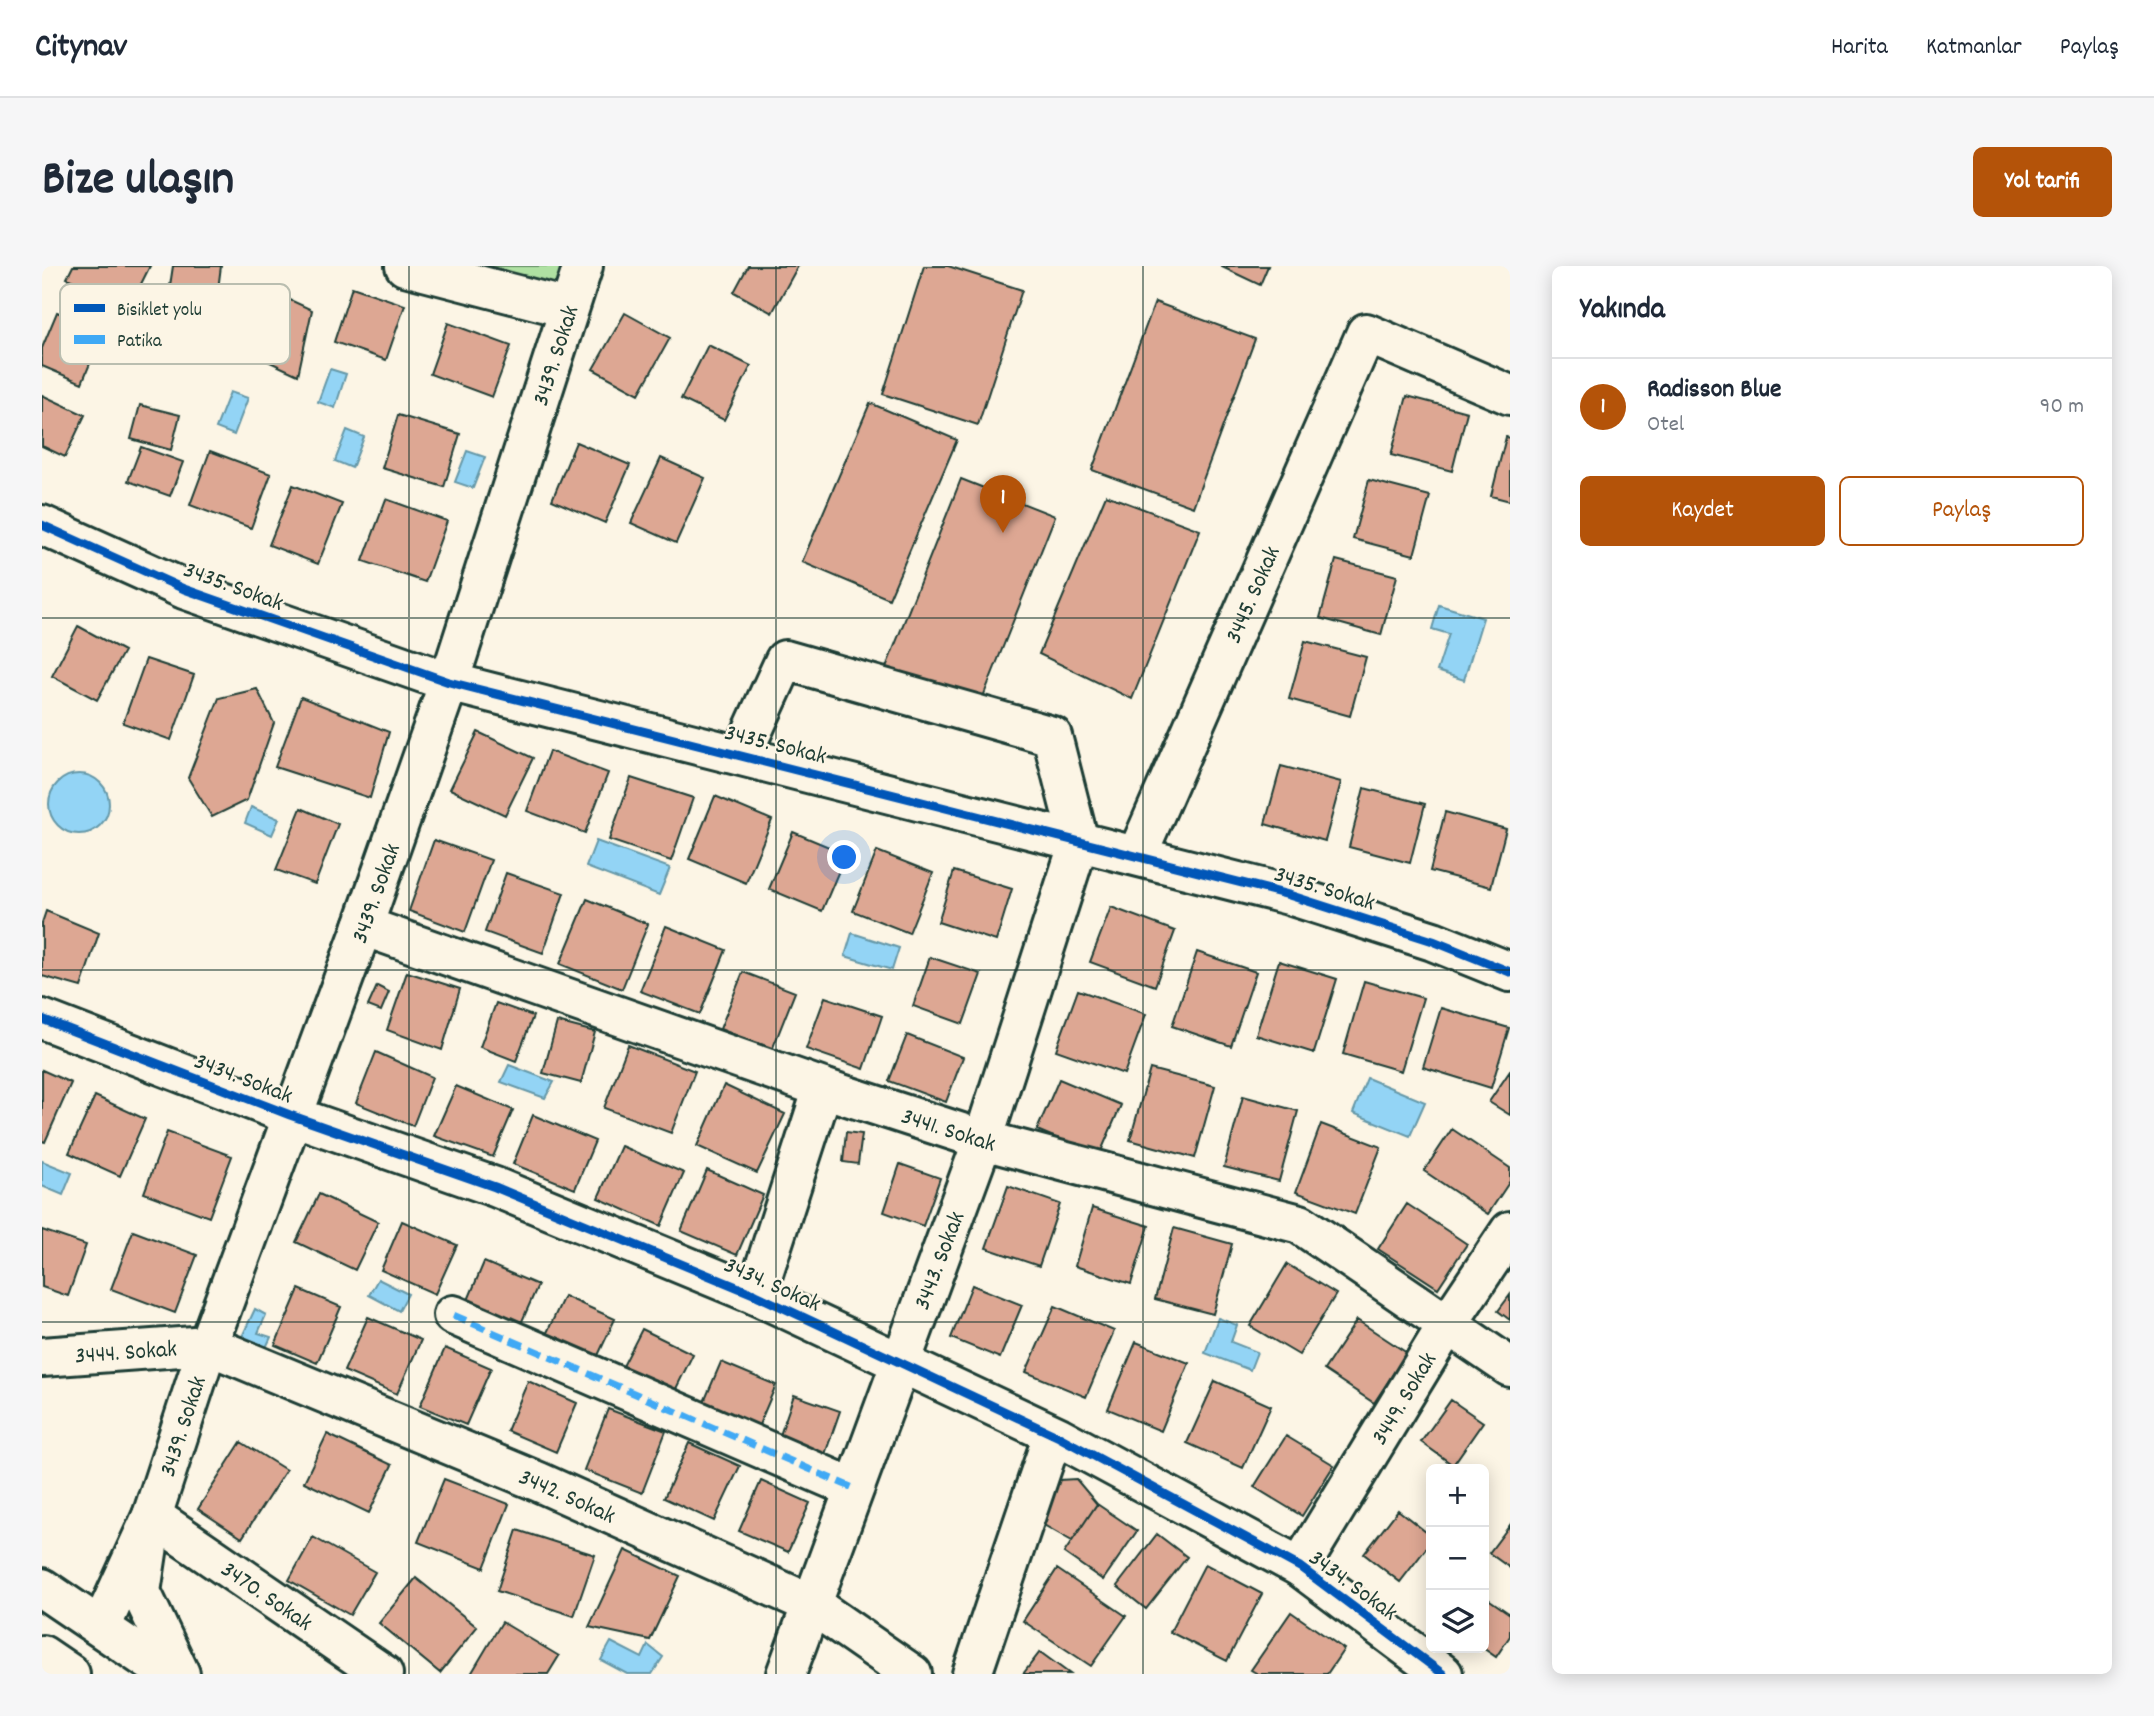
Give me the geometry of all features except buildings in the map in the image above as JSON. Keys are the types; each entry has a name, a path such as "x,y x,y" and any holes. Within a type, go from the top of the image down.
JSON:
{"main road":[{"name":"3439. Sokak","path":"152,1516 208,1345 290,1115 363,926 449,682 567,308 583,266"},
{"path":"422,268 567,308"},
{"name":"3445. Sokak","path":"1137,855 1366,332 1510,395"},
{"name":"3435. Sokak","path":"42,525 184,589 449,682 742,754 1289,895 1433,940 1510,972"},
{"path":"742,754 785,660 1052,736 1079,842"},
{"name":"3443. Sokak","path":"786,1674 983,1140 1079,842"},
{"name":"3441. Sokak","path":"363,926 823,1088 983,1140 1300,1224 1510,1367"},
{"name":"3434. Sokak","path":"42,1018 290,1115 495,1187 756,1295 1053,1435 1300,1567 1443,1674"},
{"path":"756,1295 823,1088"},
{"name":"3449. Sokak","path":"1300,1567 1447,1325 1510,1231"},
{"path":"453,1315 853,1488"},
{"name":"3444. Sokak","path":"42,1357 208,1345"},
{"name":"3442. Sokak","path":"208,1345 539,1482 811,1605 912,1674"},
{"path":"972,1674 1053,1435"},
{"path":"101,1627 152,1516"},
{"path":"152,1516 141,1592 180,1674"},
{"name":"3470. Sokak","path":"152,1516 383,1674"},
{"path":"42,1588 169,1674"},
{"path":"42,1655 70,1674"}],"green space":[{"path":"477,266 567,266 558,289"}],"water":[{"path":"330,369 346,374 335,408 318,402"},
{"path":"230,392 248,398 234,435 216,428"},
{"path":"347,430 364,437 352,468 335,461"},
{"path":"467,451 485,457 473,488 455,482"},
{"path":"1439,605 1483,618 1464,680 1437,671 1449,634 1432,629"},
{"path":"79,774 100,783 109,804 100,825 79,834 58,825 49,804 58,783"},
{"path":"251,807 279,819 272,835 245,823"},
{"path":"596,841 670,868 659,895 586,867"},
{"path":"852,933 899,948 892,970 845,956"},
{"path":"509,1065 554,1082 545,1098 501,1082"},
{"path":"1367,1078 1425,1102 1410,1136 1353,1113"},
{"path":"42,1161 72,1173 63,1195 42,1186"},
{"path":"378,1279 408,1294 399,1311 369,1295"},
{"path":"255,1309 266,1315 258,1333 271,1337 263,1354 239,1343"},
{"path":"1218,1318 1237,1325 1231,1342 1257,1352 1250,1370 1205,1353"},
{"path":"611,1642 642,1658 648,1645 663,1657 652,1674 627,1674 601,1660"}],"marked path":[{"path":"453,1315 853,1488"}],"cycle path":[{"path":"42,525 184,589 449,682 1289,895 1433,941 1510,972"},
{"path":"42,1019 290,1115 495,1187 756,1295 1059,1437 1300,1567 1443,1674"}],"place":[{"name":"Radisson Blue","path":"1003,533"}]}
